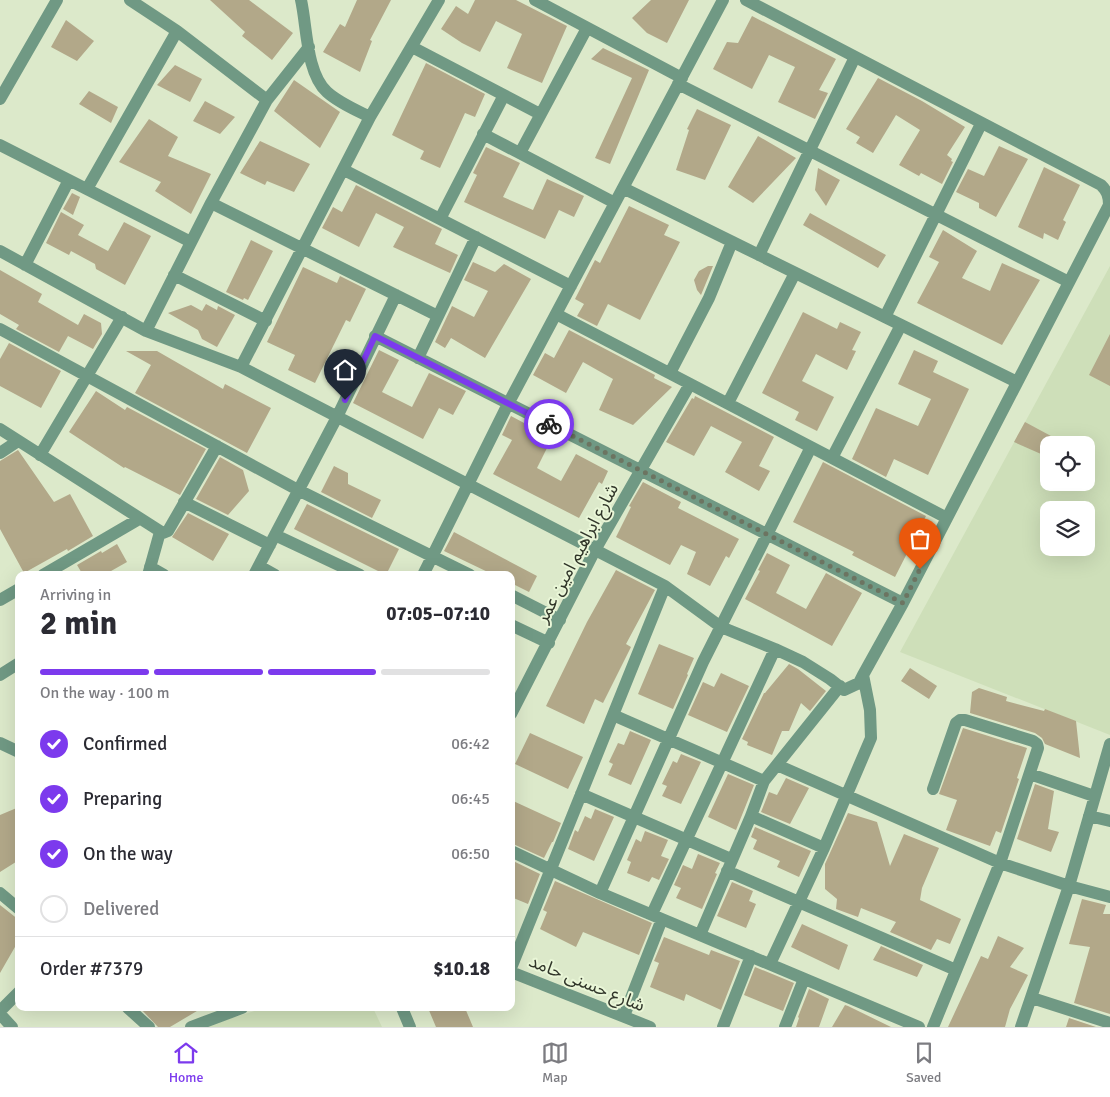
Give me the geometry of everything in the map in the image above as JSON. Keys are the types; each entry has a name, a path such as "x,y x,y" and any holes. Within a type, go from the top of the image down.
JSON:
{"street":[{"path":"0,98 57,0"},
{"path":"130,0 176,31 267,100"},
{"path":"301,0 317,79 325,90 336,99 370,117"},
{"path":"241,367 370,117 439,0"},
{"path":"535,0 809,150 1069,282"},
{"path":"425,571 508,404 723,0"},
{"path":"0,251 146,331 241,367 665,586 721,627 802,662 844,690 852,687 864,676 903,603 1109,205 1108,194 1101,185 746,0"},
{"path":"520,153 587,28"},
{"path":"87,189 176,31"},
{"path":"146,331 211,203 267,100 309,47"},
{"path":"412,47 540,114"},
{"path":"759,255 855,57"},
{"path":"440,219 504,95"},
{"path":"885,317 981,124"},
{"path":"484,134 615,203"},
{"path":"0,145 191,242"},
{"path":"344,170 571,286"},
{"path":"25,265 69,180"},
{"path":"623,188 1017,382"},
{"path":"211,203 438,316"},
{"path":"418,358 476,238"},
{"path":"670,373 709,298 732,242"},
{"path":"728,403 795,273"},
{"path":"174,275 266,321"},
{"path":"257,571 396,296"},
{"path":"556,314 947,518"},
{"path":"40,455 122,317"},
{"path":"832,458 901,325"},
{"path":"0,329 298,490 462,571"},
{"path":"375,336 903,603"},
{"name":"شارع ابراهيم امين عمر","path":"515,704 595,550 690,384"},
{"path":"0,430 163,533 168,531 217,446"},
{"path":"0,453 18,441"},
{"path":"600,893 703,662 811,447"},
{"path":"184,502 350,571"},
{"path":"50,571 140,519"},
{"path":"149,571 160,532"},
{"path":"515,958 665,586"},
{"path":"0,600 15,591"},
{"path":"515,597 560,620"},
{"path":"515,627 548,643"},
{"path":"624,1016 657,916 686,840 775,649"},
{"path":"0,675 15,666"},
{"path":"770,964 824,848 871,738 870,710 864,676"},
{"path":"700,935 764,781 840,686"},
{"path":"613,715 764,781"},
{"path":"933,1027 1000,863 1038,748 1035,742 960,720 956,723 934,789"},
{"path":"0,743 15,750"},
{"path":"1022,1027 1069,886 1110,744"},
{"path":"777,765 1000,863 1069,886 1110,897"},
{"path":"1030,774 1094,796"},
{"path":"581,794 686,840 798,902 956,970"},
{"path":"751,816 824,848"},
{"path":"1089,816 1110,821"},
{"path":"515,853 600,893 918,1027"},
{"path":"0,893 15,906"},
{"path":"723,1027 752,956"},
{"name":"شارع حسنى حامد","path":"515,974 650,1027"},
{"path":"785,1027 804,979"},
{"path":"12,1027 0,1012 15,996"},
{"path":"1032,998 1110,1022"},
{"path":"131,1011 149,1027"},
{"path":"191,1027 234,1011"},
{"path":"403,1011 410,1027"}],"shaded area":[{"path":"1110,266 1110,735 900,652"},
{"path":"254,1011 374,1011 382,1027 203,1027"}],"building":[{"path":"210,0 249,0 293,33 272,60 242,36 245,32"},
{"path":"357,0 391,0 370,40 372,41 360,72 323,52 340,24 345,27"},
{"path":"475,0 516,0 567,26 542,83 507,68 522,34 496,21 480,52 441,29 456,6 468,14"},
{"path":"651,0 689,0 667,43 647,33 632,18"},
{"path":"752,16 836,59 819,90 828,93 815,119 778,102 795,67 769,55 752,89 713,69 727,42 738,43"},
{"path":"66,20 94,41 77,61 51,47"},
{"path":"603,48 649,70 610,164 595,158 632,78 591,59"},
{"path":"426,63 485,94 475,117 465,113 440,168 420,159 424,151 392,135"},
{"path":"175,65 202,79 190,102 157,85"},
{"path":"878,78 922,101 965,127 947,155 953,162 942,184 921,173 919,176 899,165 920,130 896,115 873,153 856,143 860,137 846,129"},
{"path":"294,80 340,112 320,148 274,111"},
{"path":"89,91 118,107 111,123 79,104"},
{"path":"205,101 235,117 220,134 193,121"},
{"path":"697,109 731,125 705,180 676,170 689,130 687,129"},
{"path":"149,119 178,137 168,156 211,174 191,214 155,191 161,182 119,162"},
{"path":"758,136 796,158 753,203 728,187"},
{"path":"260,141 310,164 294,192 267,181 265,185 240,173"},
{"path":"999,146 1028,159 996,217 979,208 979,203 956,192 968,169 984,176"},
{"path":"486,147 520,163 503,197 533,210 547,179 584,196 574,217 559,210 545,239 464,202 477,175 473,173"},
{"path":"1044,167 1080,185 1063,220 1066,222 1058,240 1044,233 1043,239 1018,227"},
{"path":"818,168 840,180 826,206 815,190"},
{"path":"356,185 442,229 435,244 458,255 450,273 393,247 404,227 376,213 359,247 322,228 333,207 342,212"},
{"path":"72,193 80,197 73,215 63,209"},
{"path":"629,206 669,225 664,235 680,242 640,320 608,304 597,326 577,316 584,304 575,299 595,260 600,263"},
{"path":"61,212 84,225 78,235 108,251 124,222 151,236 125,285 96,269 95,264 71,251 69,255 46,243"},
{"path":"810,213 886,255 878,268 803,225"},
{"path":"943,230 977,251 962,278 990,291 1002,263 1040,280 1002,345 917,303 939,262 929,257"},
{"path":"251,240 273,251 248,300 244,298 243,300 226,292"},
{"path":"473,262 495,272 504,264 531,279 485,358 451,338 445,348 435,342 452,306 474,317 488,291 464,280"},
{"path":"708,266 713,266 701,295 697,290 694,280 699,271"},
{"path":"303,267 337,283 340,276 366,289 350,322 346,320 315,383 288,370 295,355 267,342"},
{"path":"0,270 42,294 38,302 78,325 84,314 101,323 102,334 93,349 68,336 59,352 16,329 19,325 0,314"},
{"path":"206,304 217,310 218,306 235,315 217,347 202,339 198,330 168,313 191,305 202,311"},
{"path":"803,312 837,329 840,322 861,332 852,350 856,351 847,370 816,354 802,381 834,397 817,431 795,420 799,412 762,393"},
{"path":"569,330 655,375 654,378 672,387 633,425 599,410 613,379 583,362 566,393 533,375 545,353 554,358"},
{"path":"1110,334 1110,386 1089,375"},
{"path":"9,343 61,371 41,408 0,386 0,359"},
{"path":"379,350 399,360 382,392 412,407 429,373 466,391 453,415 439,408 423,439 353,403"},
{"path":"914,350 938,361 933,372 969,389 928,475 894,459 886,477 852,459 876,408 918,426 931,399 898,384"},
{"path":"126,351 157,351 223,389 225,384 271,408 247,453 135,393 151,365"},
{"path":"96,391 125,410 127,407 206,449 180,495 124,468 69,432"},
{"path":"695,396 774,437 759,466 770,471 759,491 725,472 742,442 711,426 694,456 666,442"},
{"path":"511,416 552,438 537,468 561,481 576,454 608,471 602,484 599,482 579,518 493,474 512,440 502,435"},
{"path":"1025,422 1051,436 1040,436 1040,454 1014,442"},
{"path":"18,450 54,502 70,494 93,536 68,551 67,549 28,571 23,571 0,529 0,461"},
{"path":"220,457 243,470 249,491 228,515 196,499"},
{"path":"823,462 926,516 895,577 852,555 854,552 793,522"},
{"path":"334,466 348,473 348,484 381,500 372,518 321,492"},
{"path":"643,482 681,502 678,508 739,539 729,558 726,556 710,586 687,574 696,552 681,545 670,565 616,537 631,507 629,506"},
{"path":"307,504 399,549 388,571 378,571 294,529"},
{"path":"188,513 229,534 213,561 172,537"},
{"path":"454,532 537,576 529,592 515,585 515,571 486,571 444,551"},
{"path":"117,544 127,562 111,571 81,571 77,565 101,551 102,553"},
{"path":"767,553 790,565 776,593 806,609 826,573 862,593 832,646 745,599"},
{"path":"616,570 655,590 626,644 631,647 603,703 595,699 584,724 546,706 587,622"},
{"path":"659,644 694,658 673,709 638,694"},
{"path":"789,664 826,691 810,711 801,703 789,731 782,731 772,755 747,745 748,742 742,739 764,693"},
{"path":"910,668 937,686 929,699 901,681"},
{"path":"721,673 749,686 727,732 688,715 703,682 714,687"},
{"path":"979,688 1007,697 1006,701 1044,711 1045,709 1076,721 1080,758 1045,744 1042,738 1035,733 970,713 972,692"},
{"path":"963,728 1027,748 1001,833 996,831 990,846 946,830 957,800 939,794"},
{"path":"630,731 651,740 631,785 608,775 613,764 609,762 618,743 624,745"},
{"path":"530,733 583,757 568,789 515,764"},
{"path":"681,754 701,762 681,804 662,796 667,786 662,784 673,761 677,763"},
{"path":"728,774 754,785 736,830 708,817"},
{"path":"786,778 809,788 790,824 761,812 769,792 777,795"},
{"path":"1035,784 1054,791 1048,829 1059,832 1051,852 1017,839"},
{"path":"515,802 561,823 544,858 515,845"},
{"path":"15,809 15,863 0,872 0,815"},
{"path":"595,809 614,817 594,861 568,849 575,830 578,832 585,816 591,819"},
{"path":"848,813 877,822 890,866 904,834 939,848 922,888 920,900 961,919 950,944 937,939 931,950 890,932 896,922 861,908 858,917 836,909 837,899 825,889 825,864"},
{"path":"755,827 811,851 799,877 777,867 780,861 753,849 757,840 751,837"},
{"path":"645,831 668,840 661,856 669,859 659,880 652,877 649,882 627,873 631,862 627,860 636,839 641,842"},
{"path":"698,854 720,863 702,909 676,898 681,888 674,885 683,865 692,869"},
{"path":"515,862 540,874 528,904 515,899"},
{"path":"555,881 652,923 639,955 583,932 576,947 540,929 547,912 543,910"},
{"path":"732,882 753,891 749,901 756,904 746,928 717,916"},
{"path":"1082,899 1106,905 1103,914 1110,914 1110,1014 1074,1003 1090,947 1069,944"},
{"path":"0,905 15,917 15,947 0,973"},
{"path":"802,924 848,945 839,970 791,947"},
{"path":"998,936 1024,948 1010,967 1028,975 1010,1009 1005,1027 948,1027 981,956 988,959"},
{"path":"664,937 709,955 711,950 740,961 721,1010 686,994 684,1001 650,987 659,963 654,961"},
{"path":"881,946 923,965 917,977 873,960"},
{"path":"755,967 794,983 783,1011 744,995"},
{"path":"809,989 829,999 819,1027 796,1027 798,1017"},
{"path":"845,1005 848,1006 891,1027 832,1027"},
{"path":"143,1011 197,1011 170,1027 158,1027"},
{"path":"429,1011 466,1011 473,1027 436,1027"},
{"path":"1069,1018 1096,1027 1066,1027"}],"way so far":[{"path":"549,424 903,603 920,569"}],"route":[{"path":"345,400 375,336 549,424"}]}
